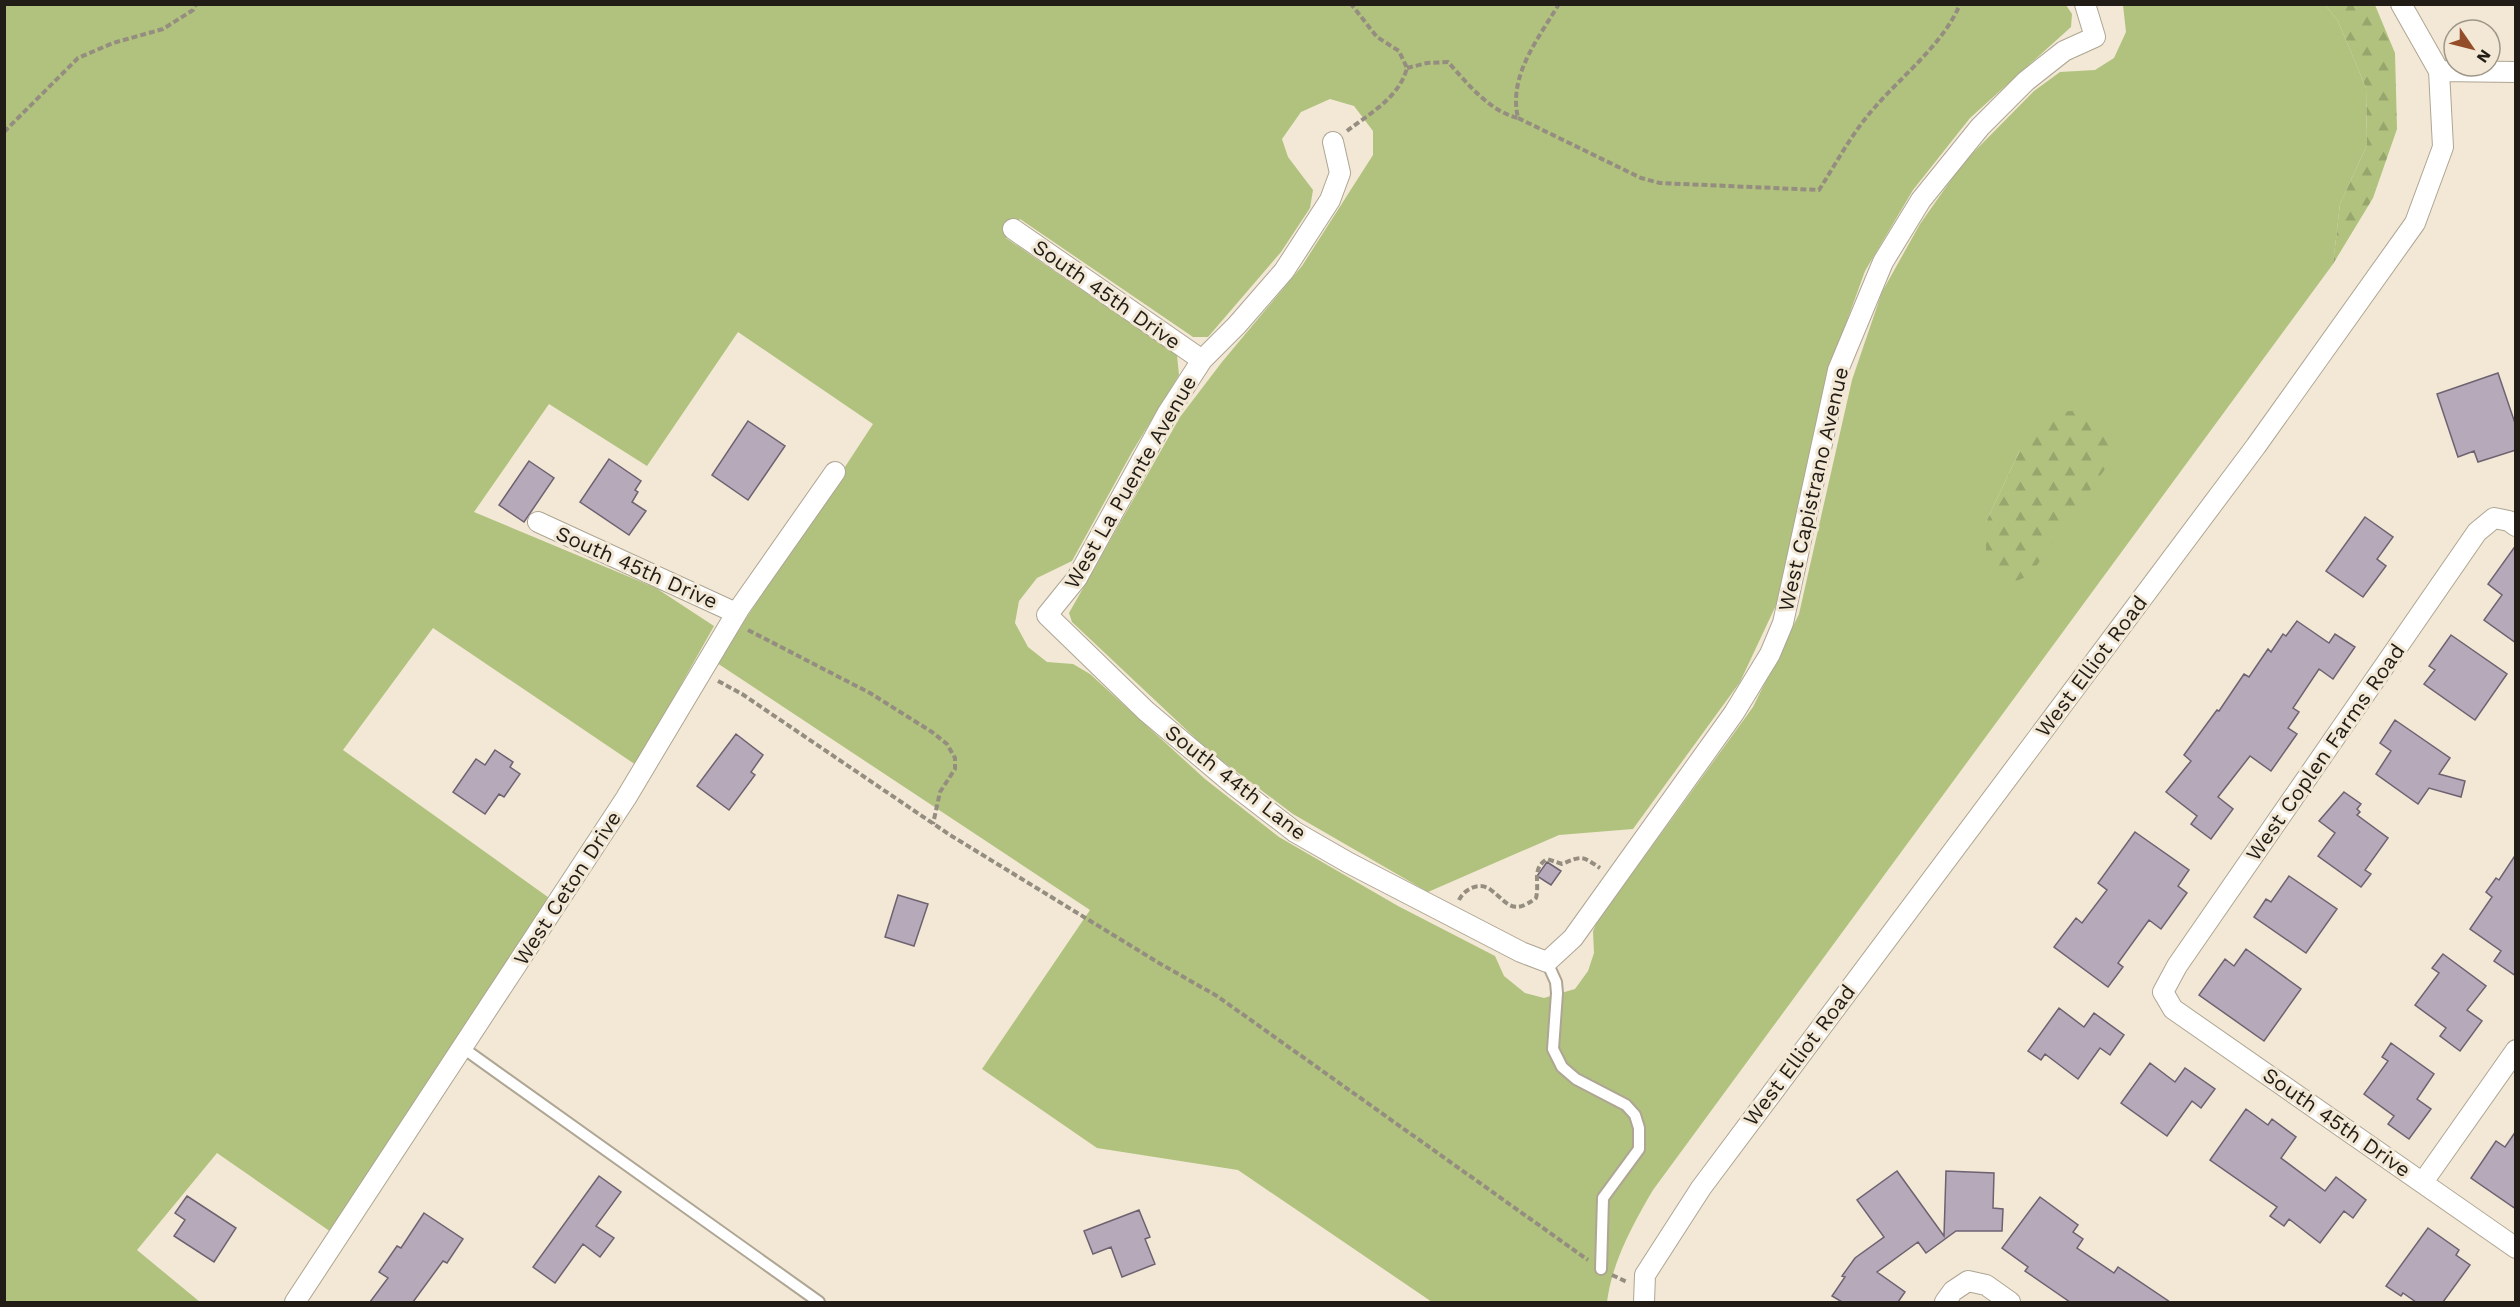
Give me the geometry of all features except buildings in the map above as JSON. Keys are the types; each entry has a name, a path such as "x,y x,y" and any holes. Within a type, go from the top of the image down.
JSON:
{"street":[{"name":"West Elliot Road","path":"1644,1296 1645,1275 1701,1188 2242,465 2415,223 2443,147 2439,71 2401,4"},
{"name":"West Capistrano Avenue","path":"1547,962 1573,938 1665,813 1734,713 1770,654 1783,623 1838,370 1872,283 1883,262 1921,200 1980,127 2026,81 2064,51 2095,37 2086,7"},
{"path":"2439,71 2516,72"},
{"name":"West La Puente Avenue","path":"1047,615 1077,578 1167,414 1202,360 1237,325 1284,271 1330,200 1340,173 1333,141"},
{"name":"South 45th Drive","path":"1012,229 1202,360"},
{"name":"West Ceton Drive","path":"295,1302 626,798 733,618 835,472"},
{"name":"West Coplen Farms Road","path":"2163,992 2177,966 2477,532 2494,518 2509,521 2516,526"},
{"name":"South 45th Drive","path":"538,522 733,618"},
{"name":"South 44th Lane","path":"1047,615 1146,711 1234,785 1295,832 1425,903 1521,952 1547,962"},
{"name":"South 45th Drive","path":"2163,992 2173,1009 2516,1248"},
{"path":"2423,1182 2516,1050"},
{"path":"1945,1302 1953,1291 1968,1281 1986,1285 2010,1302"}],"lane":[{"path":"1547,962 1556,982 1557,993 1553,1049 1562,1067 1576,1079 1626,1105 1635,1115 1639,1128 1639,1149 1603,1198 1601,1269"},
{"path":"463,1048 819,1302"}],"path":[{"path":"4,132 78,58 113,43 163,28 193,10 196,4"},
{"path":"1333,141 1391,97 1403,82 1407,68 1399,51 1377,37 1351,4"},
{"path":"1518,118 1515,105 1518,76 1559,4"},
{"path":"1407,68 1427,63 1448,62 1502,114 1518,118 1641,178 1660,183 1819,190 1874,108 1924,57 1957,14 1960,4"},
{"path":"733,618 773,642 870,693 947,744 955,758 956,769 940,792 933,824"},
{"path":"701,671 742,694 933,824 1159,963 1217,996 1601,1269 1644,1296"},
{"path":"1451,916 1462,893 1472,887 1484,886 1492,890 1506,904 1522,906 1530,903 1536,898 1537,870 1540,863 1547,858 1562,864 1576,857 1584,857 1616,878"}],"green space":[{"path":"5,5 2066,5 2072,14 2071,27 1970,118 1913,190 1865,271 1828,373 1778,601 1740,682 1633,829 1559,835 1428,892 1293,814 1210,752 1072,622 1069,613 1180,417 1222,362 1302,266 1373,155 1373,131 1354,106 1330,99 1301,112 1282,139 1288,157 1313,190 1310,208 1281,252 1208,337 1193,337 1020,219 1006,238 1177,355 1179,375 1132,452 1072,561 1037,578 1019,601 1015,623 1028,647 1047,662 1073,664 1090,674 1205,779 1279,837 1398,906 1495,956 1504,976 1525,993 1544,998 1575,989 1588,971 1594,953 1593,931 1597,922 1753,707 1799,614 1852,380 1882,292 1920,224 1963,163 2034,91 2060,72 2095,70 2114,58 2126,32 2123,5 2325,5 2338,21 2366,88 2367,145 2340,204 2333,264 1653,1190 1618,1258 1607,1302 1432,1302 1238,1170 1097,1148 982,1069 1090,910 717,663 873,424 738,332 647,466 549,404 474,512 656,588 714,626 636,765 433,628 343,750 552,900 331,1232 217,1153 137,1250 200,1302 5,1302","holes":["2020,450 1986,567 1986,522"]},
{"path":"2325,5 2375,5 2395,53 2397,129 2373,198 2333,264 2340,204 2367,145 2366,88 2338,21"},
{"path":"2082,410 2108,432 2115,455 2030,575 2012,583 1996,576 1986,567 1986,522 2020,450 2049,413"}]}
